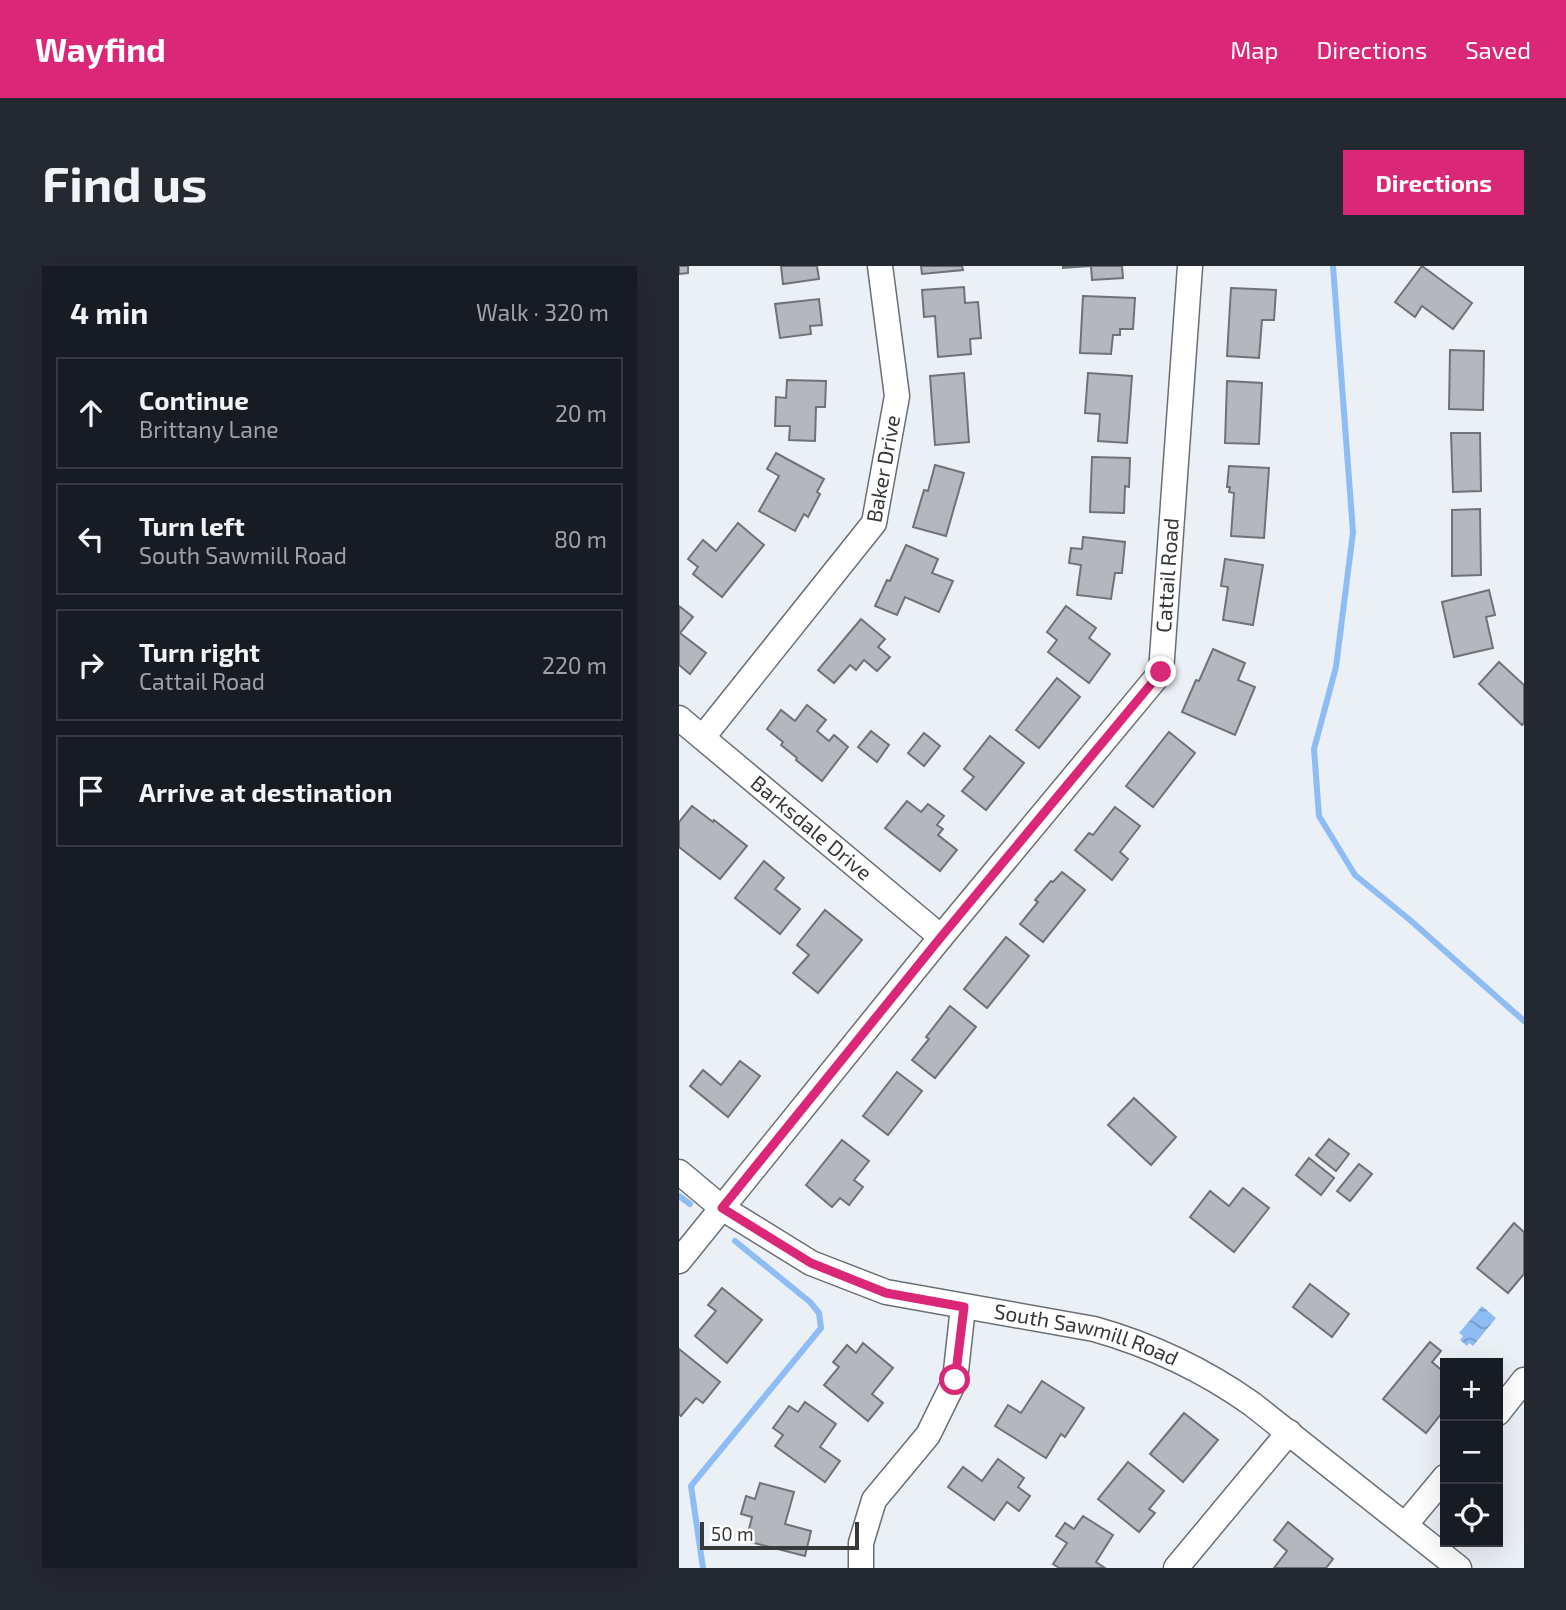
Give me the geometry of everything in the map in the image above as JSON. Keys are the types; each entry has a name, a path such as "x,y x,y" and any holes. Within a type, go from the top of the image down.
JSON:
{"street":[{"name":"Baker Drive","path":"703,737 874,523 897,396 880,266"},
{"name":"Cattail Road","path":"679,1261 941,937 1161,672 1190,266"},
{"name":"Barksdale Drive","path":"679,718 941,937"},
{"name":"South Sawmill Road","path":"679,1172 722,1208 811,1263 886,1293 1094,1329 1150,1347 1229,1388 1289,1432 1459,1568"},
{"path":"861,1568 861,1544 874,1500 928,1435 955,1380 964,1307"},
{"path":"1503,1407 1524,1380"},
{"path":"1176,1568 1289,1432"},
{"path":"1405,1525 1440,1483"}],"water":[{"path":"1482,1306 1496,1318 1473,1346 1469,1343 1467,1346 1460,1340 1463,1336 1459,1333"}],"building":[{"path":"679,266 688,266 688,273 679,274"},
{"path":"781,266 817,266 819,279 783,284"},
{"path":"921,266 962,266 963,270 922,274"},
{"path":"1091,266 1122,266 1123,278 1092,280"},
{"path":"1422,266 1472,303 1453,329 1422,306 1415,317 1395,302"},
{"path":"964,287 965,303 978,302 981,338 970,339 971,354 938,357 935,316 924,317 922,290"},
{"path":"1231,288 1276,290 1274,320 1262,320 1259,358 1227,356"},
{"path":"1083,296 1135,298 1133,329 1120,329 1120,335 1113,335 1111,354 1080,353"},
{"path":"819,299 822,325 810,326 811,334 780,338 775,304"},
{"path":"1450,350 1484,351 1483,410 1449,409"},
{"path":"964,373 969,442 935,445 930,376"},
{"path":"1088,373 1132,376 1127,443 1098,441 1100,414 1085,413"},
{"path":"787,380 826,381 825,407 816,407 815,441 789,440 790,426 775,426 776,397 786,398"},
{"path":"1227,381 1262,383 1259,444 1225,443"},
{"path":"1451,433 1480,433 1481,491 1453,492"},
{"path":"776,453 824,479 817,492 820,494 808,517 804,514 795,531 759,511 779,476 767,469"},
{"path":"1092,457 1130,458 1129,487 1125,486 1124,513 1090,512"},
{"path":"935,465 964,473 946,536 913,527"},
{"path":"1229,466 1269,468 1264,538 1231,536 1234,493 1229,492 1230,487 1227,487"},
{"path":"1480,509 1481,575 1452,576 1452,510"},
{"path":"738,523 764,545 722,597 693,574 698,567 688,559 703,540 716,551"},
{"path":"1083,537 1125,542 1122,573 1115,573 1111,599 1077,595 1081,565 1069,563 1071,548 1082,549"},
{"path":"906,545 938,559 932,573 953,581 939,612 905,597 897,615 875,606"},
{"path":"1225,559 1263,565 1253,625 1223,620 1228,587 1221,586"},
{"path":"1489,590 1495,615 1486,617 1493,648 1454,657 1442,602"},
{"path":"679,606 693,617 680,633 706,653 690,674 679,665"},
{"path":"1066,606 1096,628 1089,638 1110,654 1089,683 1048,652 1057,640 1047,632"},
{"path":"861,619 885,639 878,647 890,657 877,671 864,660 856,670 850,665 834,683 818,670"},
{"path":"1213,649 1245,663 1238,680 1255,687 1235,735 1182,712"},
{"path":"1499,662 1524,685 1522,725 1479,684"},
{"path":"1057,678 1080,697 1039,748 1016,730"},
{"path":"807,705 826,720 817,731 829,741 834,735 848,747 822,781 796,760 797,758 781,745 783,742 767,729 781,710 795,721"},
{"path":"871,731 889,745 877,762 858,747"},
{"path":"1169,732 1195,753 1153,807 1126,786"},
{"path":"924,733 940,746 924,766 908,753"},
{"path":"990,736 1024,763 986,810 962,791 974,777 964,769"},
{"path":"907,801 921,812 928,804 944,816 937,825 943,829 938,835 957,850 940,871 885,828"},
{"path":"692,806 747,846 720,879 679,847 679,822"},
{"path":"1115,807 1140,826 1120,852 1128,859 1112,880 1075,850 1089,833 1093,835"},
{"path":"764,861 784,878 775,889 800,909 780,934 735,898"},
{"path":"1062,872 1085,890 1043,942 1020,924 1038,902 1035,900"},
{"path":"825,910 862,940 818,993 793,973 809,955 797,945"},
{"path":"1006,937 1029,956 987,1008 964,989"},
{"path":"950,1006 976,1027 935,1078 912,1060"},
{"path":"740,1061 760,1076 728,1117 690,1086 703,1070 721,1085"},
{"path":"897,1072 922,1091 888,1135 863,1116"},
{"path":"1134,1098 1176,1137 1151,1165 1108,1125"},
{"path":"1329,1139 1349,1154 1336,1171 1316,1155"},
{"path":"842,1140 869,1161 854,1180 863,1187 849,1205 840,1198 832,1207 806,1185"},
{"path":"1309,1158 1334,1178 1321,1195 1296,1175"},
{"path":"1359,1164 1372,1174 1350,1201 1337,1191"},
{"path":"1243,1188 1269,1208 1234,1252 1190,1217 1210,1191 1229,1206"},
{"path":"1514,1223 1524,1232 1524,1274 1508,1293 1477,1268"},
{"path":"1310,1284 1349,1314 1332,1337 1293,1307"},
{"path":"722,1288 762,1320 727,1363 695,1336 716,1311 708,1305"},
{"path":"1430,1342 1441,1351 1432,1362 1440,1369 1440,1415 1426,1433 1383,1399"},
{"path":"863,1343 893,1368 872,1394 883,1403 868,1421 824,1385 839,1367 833,1362 847,1345 856,1353"},
{"path":"679,1349 720,1382 703,1403 696,1398 681,1416 679,1414"},
{"path":"1042,1381 1084,1408 1065,1437 1061,1434 1046,1458 995,1426 1008,1405 1021,1413"},
{"path":"805,1402 836,1424 820,1447 840,1461 825,1482 775,1446 783,1435 773,1428 789,1406 798,1412"},
{"path":"1184,1413 1218,1440 1183,1482 1150,1454"},
{"path":"998,1459 1024,1478 1018,1487 1030,1496 1019,1511 1007,1502 994,1520 948,1487 963,1467 982,1481"},
{"path":"1128,1462 1164,1491 1149,1509 1155,1513 1139,1532 1098,1499"},
{"path":"760,1483 794,1492 785,1524 811,1531 805,1556 746,1541 752,1517 741,1514 746,1496 755,1499"},
{"path":"1083,1516 1113,1535 1096,1562 1105,1568 1059,1568 1053,1564 1067,1543 1056,1536 1065,1523 1074,1529"},
{"path":"1288,1522 1333,1559 1326,1568 1274,1568 1287,1551 1274,1540"}],"waterway":[{"path":"1333,266 1353,532 1336,667 1314,749 1319,816 1355,875 1524,1021"},
{"path":"679,1196 690,1204"},
{"path":"703,1568 691,1486 821,1328 819,1313 810,1302 735,1241"}],"route":[{"path":"955,1380 964,1307 886,1293 811,1263 722,1208 941,937 1161,672"}]}
